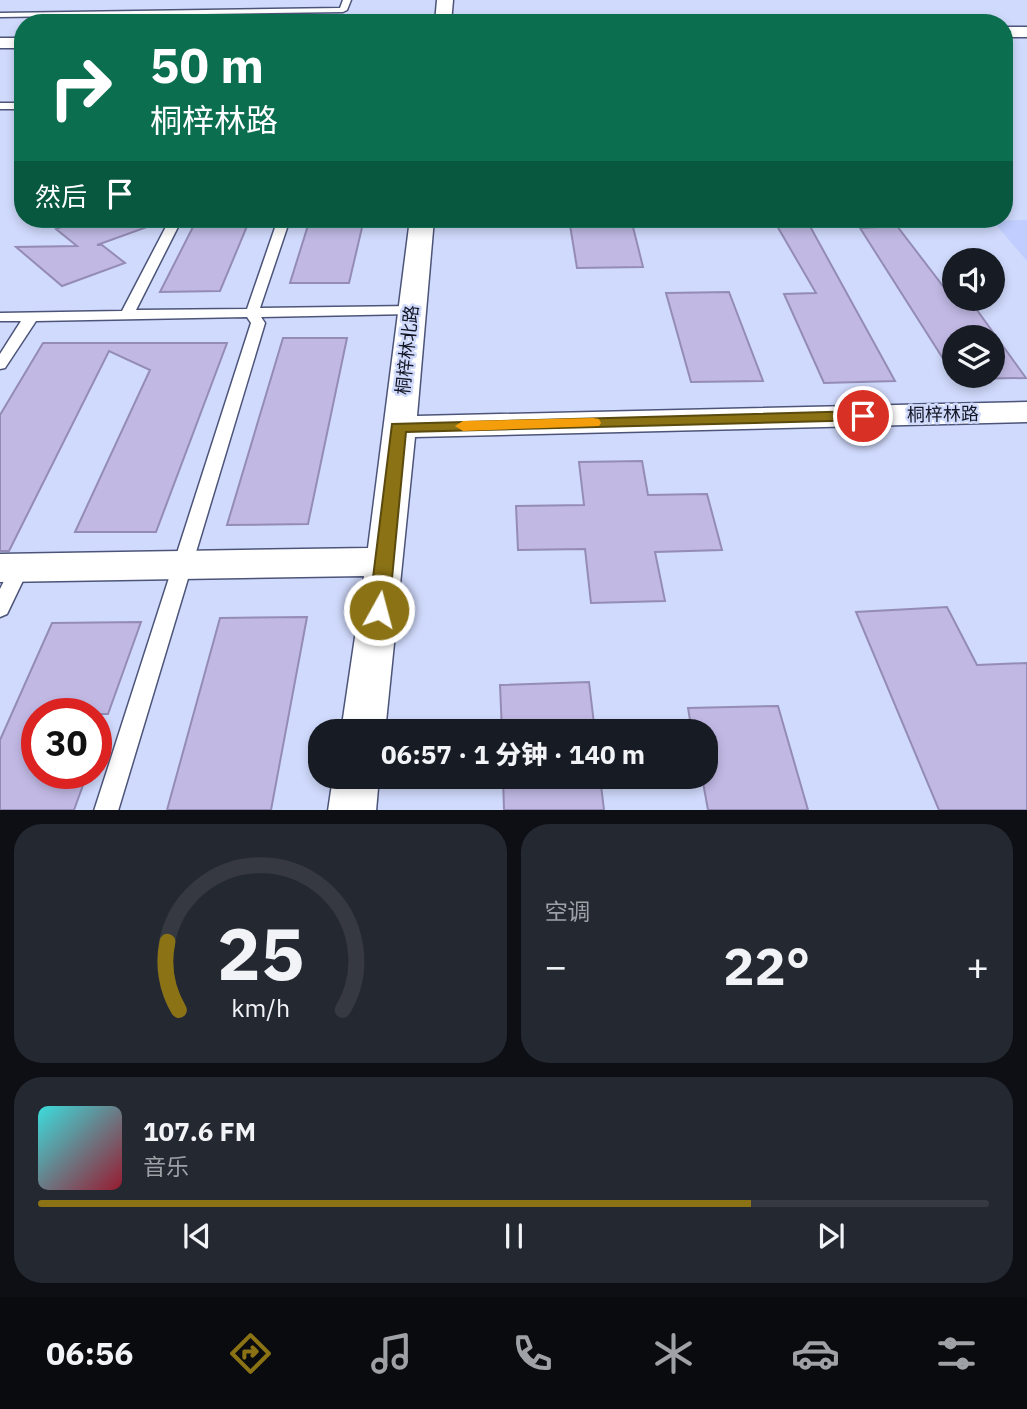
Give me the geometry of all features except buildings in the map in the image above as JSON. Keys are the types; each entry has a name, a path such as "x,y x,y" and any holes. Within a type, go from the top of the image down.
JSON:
{"street":[{"name":"桐梓林北路","path":"365,719 385,562 421,228"},
{"name":"桐梓林路","path":"398,427 1027,412"},
{"path":"10,568 385,562"},
{"path":"352,810 355,789"}],"lane":[{"path":"273,11 279,0"},
{"path":"68,14 343,10 347,0"},
{"path":"127,315 171,228"},
{"path":"106,810 185,565 258,323 252,313 281,228"},
{"path":"0,317 411,310"},
{"path":"0,365 32,317"},
{"path":"0,609 10,568"}],"shaded area":[{"path":"1013,220 1027,220 1027,261 999,228 1013,228"}],"slow traffic":[{"path":"463,426 593,423"}],"route":[{"path":"379,610 398,427 863,416"}]}
